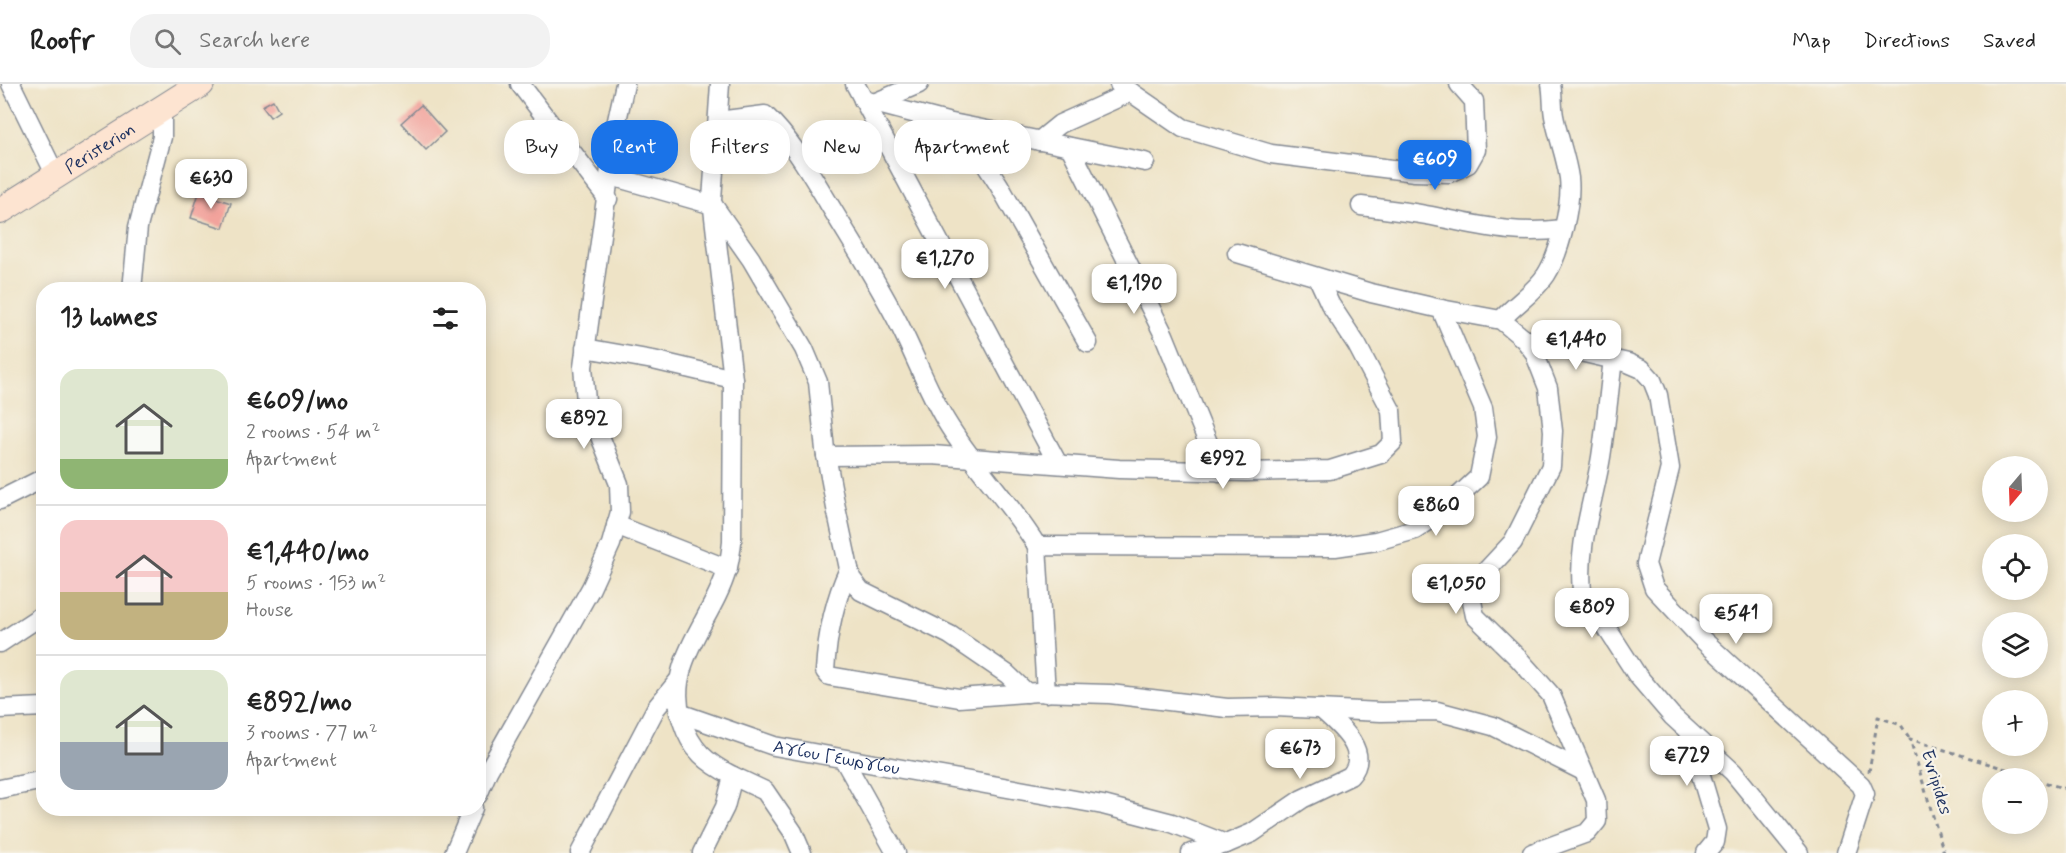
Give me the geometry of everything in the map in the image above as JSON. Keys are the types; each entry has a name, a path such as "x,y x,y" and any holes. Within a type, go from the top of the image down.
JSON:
{"street":[{"path":"11,84 56,176"},
{"name":"Peristerion","path":"0,211 201,84"},
{"path":"520,84 608,199"},
{"path":"486,776 591,588 611,544 620,512 619,484 586,402 583,367 608,199 616,125 625,84"},
{"path":"718,120 720,84"},
{"path":"864,96 919,84"},
{"path":"1039,141 1060,124 1125,88 1183,128 1271,154 1415,172 1449,173 1468,164 1476,150 1474,101 1459,84"},
{"path":"1501,320 1513,306 1532,293 1546,274 1557,252 1563,229 1569,182 1554,114 1551,84"},
{"path":"864,96 943,120"},
{"path":"864,96 1058,464"},
{"path":"133,282 138,227 162,137 162,108"},
{"path":"726,120 765,115 771,120"},
{"path":"1031,139 1145,162"},
{"path":"790,145 816,182 849,237 899,325 931,394 970,458 986,480 1009,503 1037,546 1046,693"},
{"path":"1070,147 1164,335 1220,472"},
{"path":"714,174 712,205 733,379 733,520 728,569 685,655 678,681 680,713 694,749 707,763 765,791 793,832 802,853"},
{"path":"992,174 1088,344"},
{"path":"611,176 712,205 751,259 804,349 818,382 826,456 851,578 861,591 950,635 1007,674 1026,693"},
{"path":"1361,206 1426,215 1490,230 1532,233 1563,229"},
{"path":"1237,253 1318,278 1441,309 1501,320 1524,339 1534,352 1548,388 1553,431 1551,466 1512,542 1473,585 1471,596 1475,616 1518,658 1551,695 1596,800 1597,821 1587,833 1532,853"},
{"path":"826,456 970,458 1220,472 1330,470 1381,454 1393,442 1391,410 1357,345 1330,304 1318,278"},
{"path":"1037,546 1335,547 1376,542 1415,530 1439,513 1479,477 1487,437 1483,408 1441,309"},
{"path":"1524,339 1613,359 1642,369 1652,380 1663,420 1670,468 1647,564 1654,588 1704,640 1841,764 1865,794 1846,853"},
{"path":"585,348 653,360 733,379"},
{"path":"1613,359 1601,457 1582,556 1582,590 1637,675 1687,730 1733,772 1799,853"},
{"path":"0,500 36,482"},
{"path":"616,525 728,569"},
{"path":"849,568 839,591 829,633 825,671 829,676 959,698 1026,693 1110,694 1227,708 1437,711 1493,726 1584,771"},
{"path":"0,643 36,619"},
{"path":"580,853 656,708 678,681"},
{"path":"0,709 36,707"},
{"path":"1191,853 1226,844 1252,833 1302,799 1350,776 1356,770 1359,759 1350,739 1339,725 1321,709"},
{"name":"Αγίου Γεωργίου","path":"680,713 774,746 1103,806 1172,823 1226,844"},
{"path":"1687,730 1717,829 1715,842 1706,853"},
{"path":"844,760 896,853"},
{"path":"702,853 724,807 733,776"},
{"path":"0,789 36,782"},
{"path":"454,853 470,816"}],"path":[{"path":"1865,794 1878,717 1901,725 1910,740"},
{"name":"Evripides","path":"1910,740 2000,768"},
{"name":"Evripides","path":"1910,740 1944,853"},
{"name":"Evripides","path":"2048,783 2066,789"}],"building":[{"path":"273,100 279,111 270,117 262,106"},
{"path":"421,105 445,132 426,150 401,123"},
{"path":"199,193 231,203 223,228 191,218"}]}
